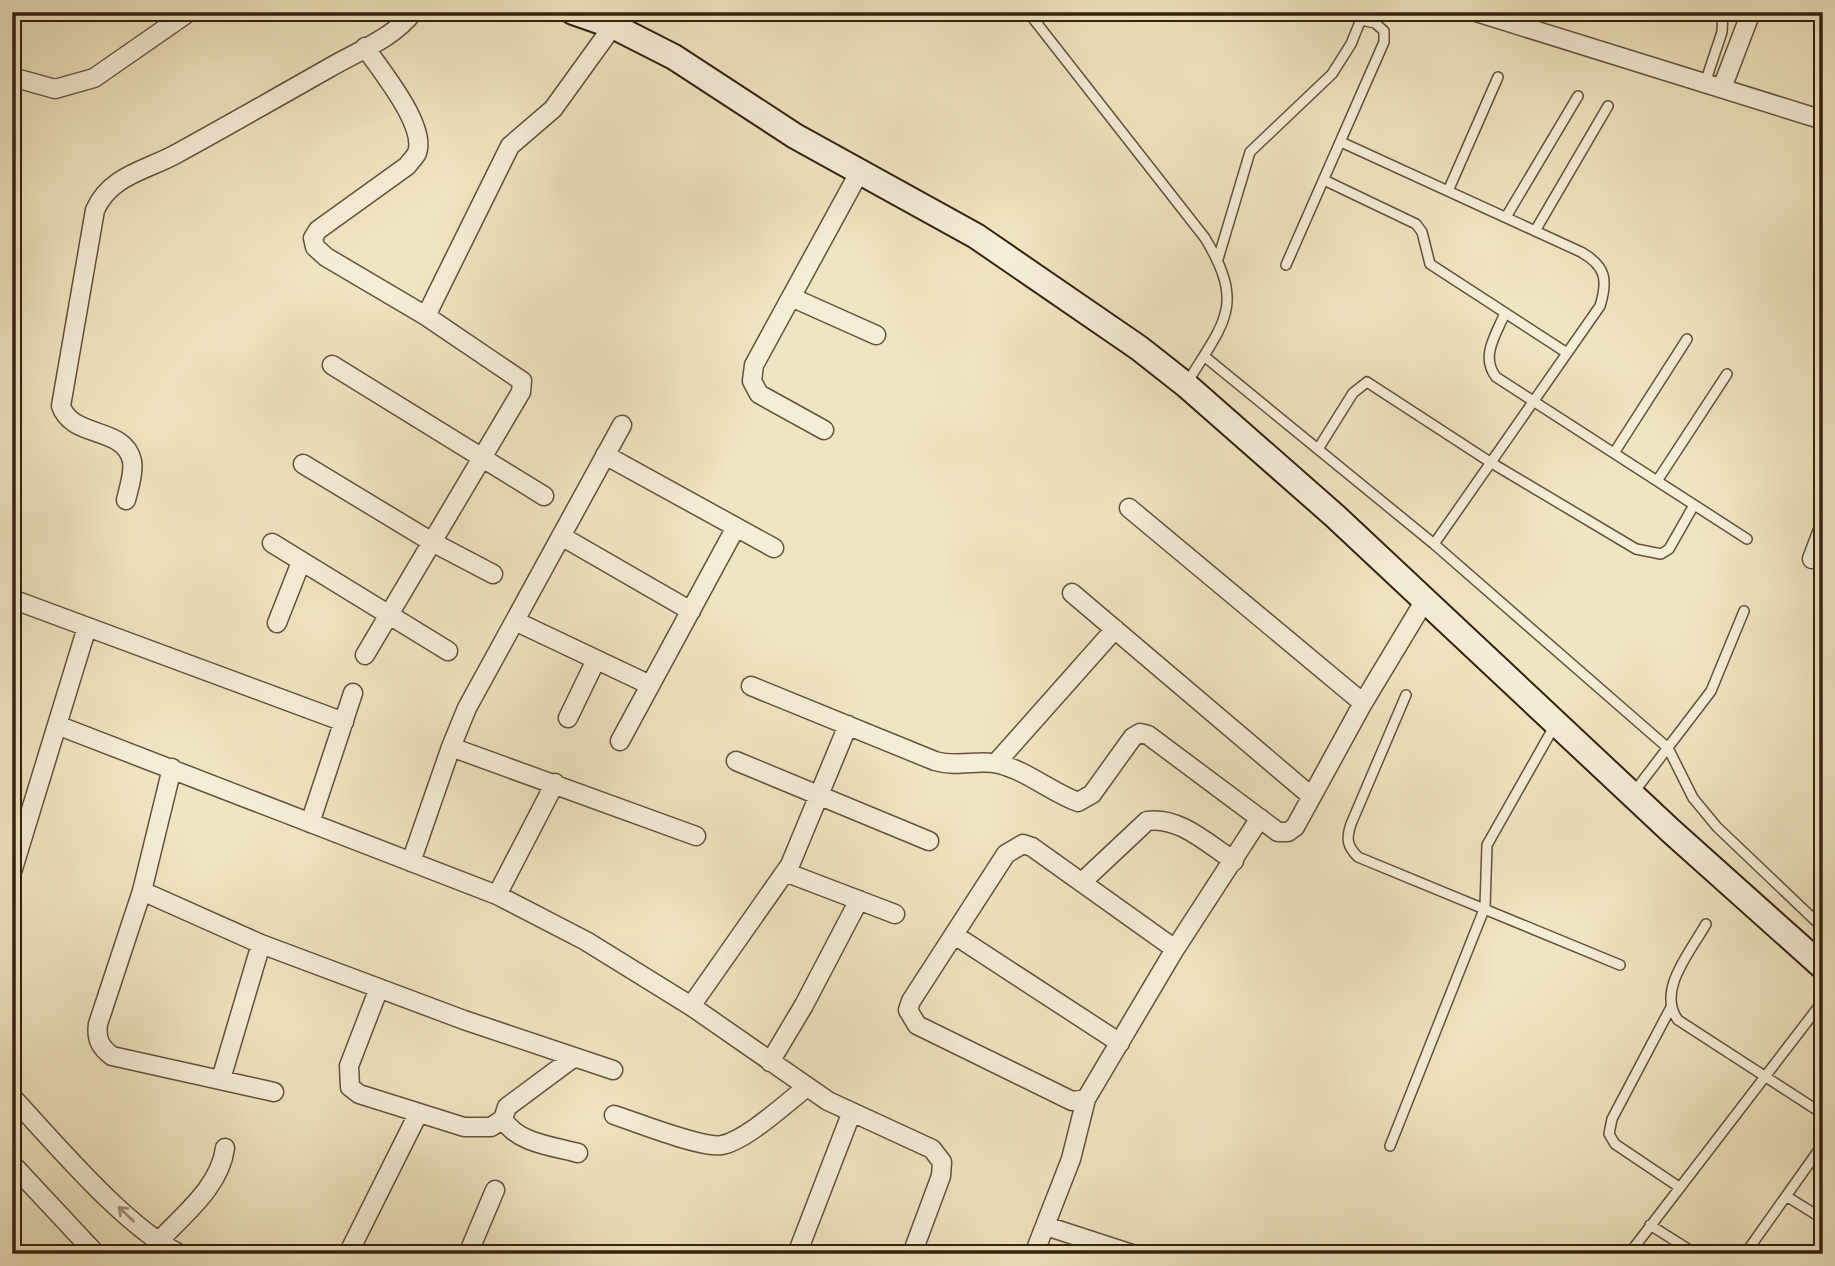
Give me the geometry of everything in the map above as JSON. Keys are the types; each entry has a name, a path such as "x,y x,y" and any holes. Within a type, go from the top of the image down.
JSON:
{"street":[{"path":"12,76 55,89 94,78 189,12"},
{"path":"127,500 133,464 129,452 121,443 65,418 61,407 95,210 100,198 123,178 173,156 365,47 407,20 413,12"},
{"path":"573,12 612,26 674,57 795,136 976,236 1139,348 1186,385 1335,516 1671,831 1823,967"},
{"path":"1476,12 1823,120"},
{"path":"1714,86 1751,12"},
{"path":"426,316 509,146 553,109 612,26"},
{"path":"365,47 414,121 418,138 417,152 407,166 318,230 313,238 315,247 326,257 426,316 522,380 521,392 365,655"},
{"path":"824,430 773,404 759,394 751,381 754,365 860,171"},
{"path":"791,296 876,335"},
{"path":"332,365 544,496"},
{"path":"411,862 450,747 467,708 622,425"},
{"path":"605,455 774,548"},
{"path":"303,464 432,542 493,575"},
{"path":"1129,508 1363,703"},
{"path":"620,741 736,527"},
{"path":"1812,559 1823,530"},
{"path":"561,536 691,611"},
{"path":"272,543 388,617 448,651"},
{"path":"277,623 301,562"},
{"path":"1072,593 1311,796"},
{"path":"12,599 344,722"},
{"path":"751,686 950,765 996,763 1078,802 1092,794 1133,737 1140,733 1148,735 1278,832 1288,832 1296,827 1363,703 1425,600"},
{"path":"515,621 650,685"},
{"path":"13,868 87,627"},
{"path":"996,763 1115,629"},
{"path":"568,718 596,660"},
{"path":"310,823 354,693"},
{"path":"57,725 497,895 586,941 691,1006 807,1087 851,1114 932,1149 942,1162 941,1176 912,1254"},
{"path":"691,1006 785,872 848,725"},
{"path":"450,747 696,836"},
{"path":"736,761 819,793 929,841"},
{"path":"172,768 142,891 96,1035 102,1048 112,1056 274,1092"},
{"path":"497,895 555,783"},
{"path":"1034,1254 1071,1159 1086,1099 1175,949 1260,818"},
{"path":"1082,882 1147,821 1160,819 1174,822 1234,860"},
{"path":"1086,1099 1072,1101 917,1025 908,1010 911,1001 956,936 1006,854 1015,846 1023,844 1032,847 1175,949"},
{"path":"785,872 895,914"},
{"path":"142,891 261,944 573,1058 613,1070"},
{"path":"770,1062 804,1006 859,900"},
{"path":"956,936 1120,1043"},
{"path":"221,1079 261,944"},
{"path":"379,988 349,1066 350,1087 359,1094 418,1114 478,1129 491,1127 503,1119 507,1107 573,1058"},
{"path":"614,1115 703,1144 722,1145 741,1136 807,1087"},
{"path":"12,1097 154,1248 180,1254"},
{"path":"348,1254 418,1114"},
{"path":"797,1254 851,1114"},
{"path":"503,1119 509,1130 526,1139 578,1153"},
{"path":"154,1248 216,1178 223,1164 225,1148"},
{"path":"12,1164 96,1254"},
{"path":"468,1254 495,1190"},
{"path":"1046,1226 1132,1254"}],"lane":[{"path":"1028,12 1205,238 1218,259 1228,299 1228,313 1186,385"},
{"path":"1714,86 1723,12"},
{"path":"1218,259 1250,152 1332,74 1342,61 1363,16 1384,31 1384,42 1286,265"},
{"path":"1448,191 1498,77"},
{"path":"1506,217 1578,96"},
{"path":"1535,231 1608,106"},
{"path":"1342,142 1597,261 1604,276 1600,306 1434,544"},
{"path":"1324,180 1416,224 1422,232 1430,264 1567,353"},
{"path":"1505,313 1488,356 1488,366 1496,377 1747,539"},
{"path":"1614,453 1687,338"},
{"path":"1204,356 1434,544 1668,748 1686,787 1717,827 1823,928"},
{"path":"1657,481 1727,374"},
{"path":"1318,449 1353,393 1367,382 1490,462 1636,549 1650,554 1661,554 1669,549 1694,505"},
{"path":"1633,793 1710,691 1744,611"},
{"path":"1406,695 1351,824 1347,836 1349,848 1358,857 1485,907 1619,965"},
{"path":"1390,1146 1485,907 1487,845 1556,724"},
{"path":"1706,924 1673,984 1669,998 1670,1009 1678,1020 1823,1114"},
{"path":"1629,1254 1823,1001"},
{"path":"1670,1009 1612,1119 1609,1134 1625,1151 1679,1187"},
{"path":"1745,1254 1823,1144"},
{"path":"1786,1196 1823,1219"},
{"path":"1650,1225 1696,1254"}]}
